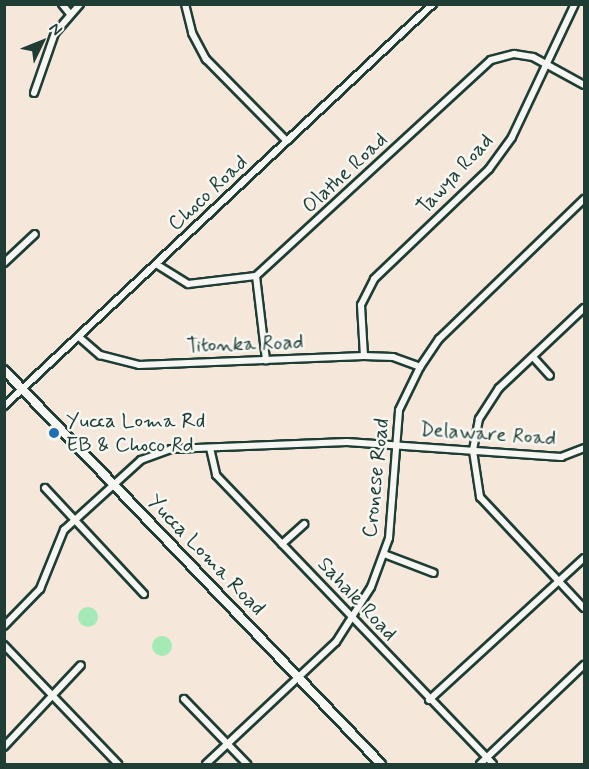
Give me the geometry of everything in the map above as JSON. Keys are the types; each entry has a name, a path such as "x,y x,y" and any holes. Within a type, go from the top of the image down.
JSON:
{"main road":[{"name":"Yucca Loma Road","path":"4,370 381,765"}],"street":[{"path":"62,4 70,14"},
{"path":"34,93 55,33 80,4"},
{"path":"185,4 192,33 206,59 287,141"},
{"name":"Choco Road","path":"4,406 434,4"},
{"name":"Tawya Road","path":"364,356 361,305 374,279 489,169 512,137 575,4"},
{"name":"Olathe Road","path":"255,276 483,65 514,54 549,63 585,85"},
{"name":"Cronese Road","path":"206,765 298,678 353,618 384,554 394,500 393,444 399,410 420,368 439,339 585,199"},
{"path":"4,263 35,234"},
{"path":"156,264 188,284 255,276 266,360"},
{"path":"585,308 499,388 479,419 473,451 480,497 585,608"},
{"name":"Titonka Road","path":"79,337 100,355 139,365 364,356 393,357 420,368"},
{"path":"533,357 550,376"},
{"name":"Delaware Road","path":"4,626 40,589 56,542 75,520 141,460 171,449 393,444 561,457 585,448"},
{"name":"Sahale Road","path":"210,448 216,475 493,765"},
{"path":"45,488 144,594"},
{"path":"282,544 304,524"},
{"path":"384,554 434,573"},
{"path":"429,700 585,558"},
{"path":"4,645 118,765"},
{"path":"4,747 55,698 81,665"},
{"path":"480,765 585,665"},
{"path":"184,699 247,765"}],"green space":[{"path":"84,607 92,607 98,613 98,621 92,627 84,627 78,621 78,613"},
{"path":"158,636 166,636 172,642 172,650 166,656 158,656 152,650 152,642"}],"place":[{"name":"Yucca Loma Rd EB & Choco Rd","path":"54,433"}]}
